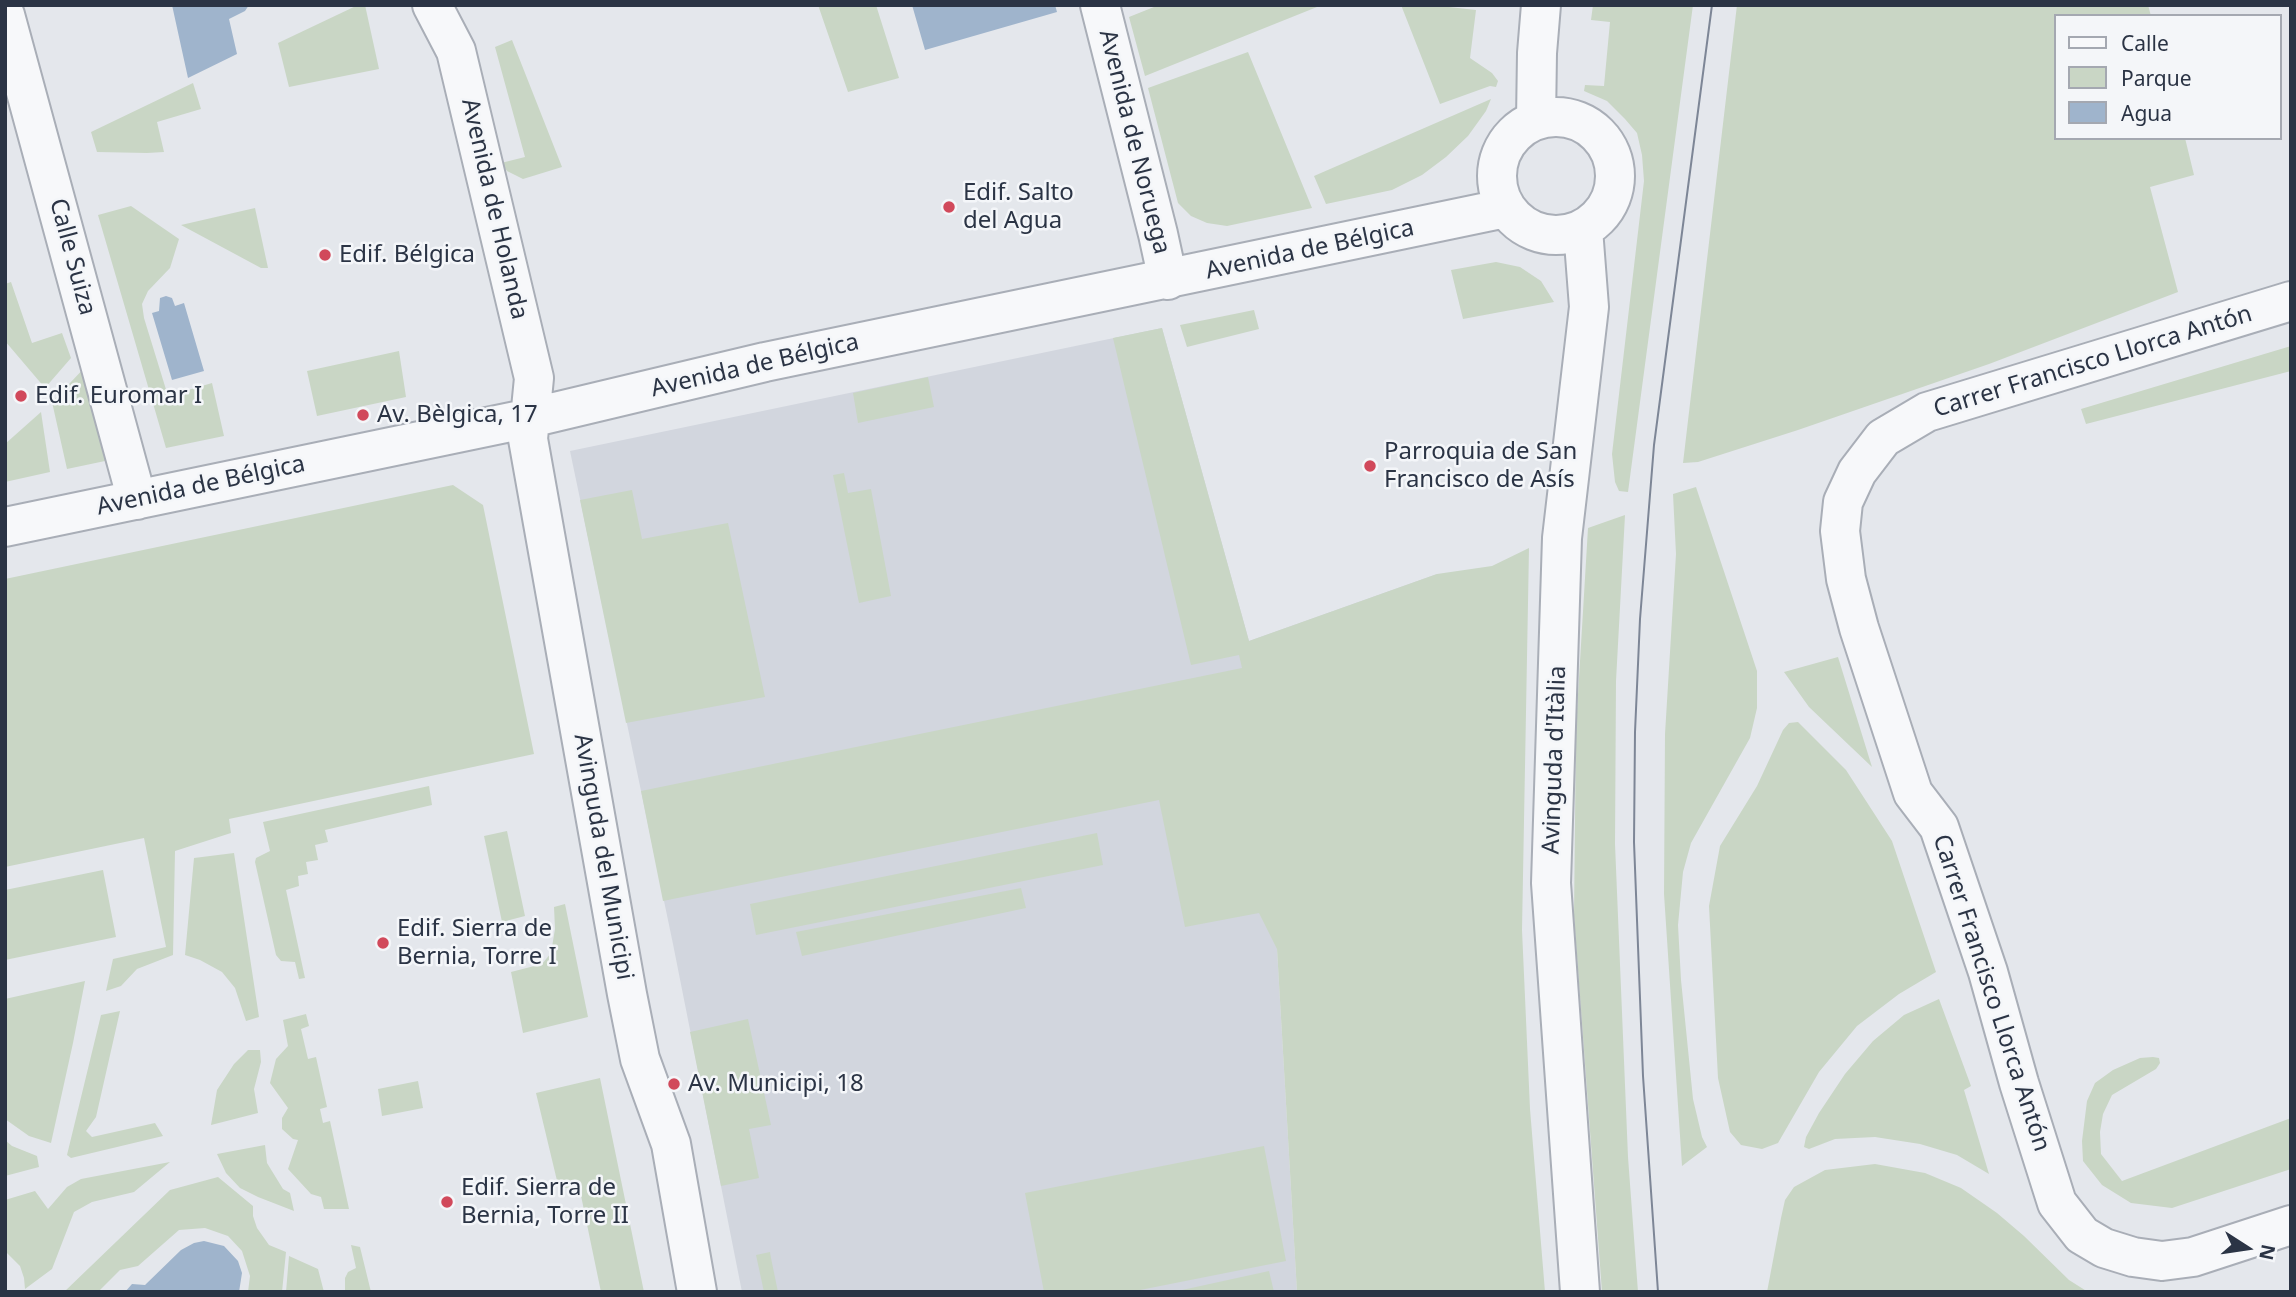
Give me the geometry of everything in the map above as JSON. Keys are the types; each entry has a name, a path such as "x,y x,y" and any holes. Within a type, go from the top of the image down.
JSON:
{"street":[{"name":"Avenida de Holanda","path":"432,5 456,51 534,377 530,418"},
{"name":"Avenida de Noruega","path":"1100,5 1167,279"},
{"path":"1536,120 1541,5"},
{"name":"Calle Suiza","path":"5,15 137,499"},
{"path":"1565,117 1584,123 1600,135 1610,151 1615,171 1614,191 1606,209 1583,229 1555,236 1535,232 1519,223 1506,208 1497,190 1496,171 1502,152 1512,135 1527,123 1536,120 1565,117"},
{"name":"Avenida de Bélgica","path":"5,527 530,418 765,362 1506,208"},
{"name":"Avinguda d'Itàlia","path":"1580,1292 1551,883 1562,538 1589,307 1583,229"},
{"name":"Carrer Francisco Llorca Antón","path":"2291,301 1927,412 1883,438 1857,472 1843,502 1840,531 1846,579 1859,628 1913,793 1939,827 1944,840 1988,972 2057,1203 2082,1235 2104,1248 2162,1261 2193,1257 2291,1225"},
{"name":"Avinguda del Municipi","path":"530,418 528,439 640,1059 671,1144 697,1292"}],"shaded area":[{"path":"1162,328 1249,641 1437,574 1466,641 1277,949 1297,1292 742,1292 673,944 570,451"}],"green space":[{"path":"358,5 365,5 379,69 289,87 278,43"},
{"path":"818,5 876,5 899,78 848,92"},
{"path":"1159,5 1322,5 1145,76 1129,17"},
{"path":"1401,5 1448,5 1476,10 1470,58 1492,73 1498,81 1496,87 1490,86 1440,104"},
{"path":"1593,5 1693,5 1628,492 1619,491 1615,482 1612,454 1644,181 1637,133 1607,101 1584,91 1585,85 1604,86 1610,22 1591,20"},
{"path":"1737,5 2148,5 2150,14 2054,14 2054,140 2185,140 2194,175 2150,187 2178,292 1989,364 1798,430 1698,462 1683,463"},
{"path":"512,40 562,167 523,179 507,171 501,163 525,157 495,47"},
{"path":"1248,52 1312,208 1227,226 1207,223 1191,216 1178,203 1148,88"},
{"path":"193,83 201,109 157,122 164,152 97,152 91,132"},
{"path":"1491,99 1468,136 1422,175 1392,190 1326,204 1314,176"},
{"path":"131,206 179,239 170,268 148,291 142,304 168,396 212,383 224,436 166,448 98,215"},
{"path":"255,208 268,268 261,268 181,225"},
{"path":"1496,262 1520,267 1541,281 1554,302 1463,319 1451,270"},
{"path":"11,282 32,343 62,333 71,358 45,388 5,341 5,284"},
{"path":"1254,310 1259,329 1187,347 1180,325"},
{"path":"1162,328 1249,641 1437,574 1492,566 1529,548 1522,930 1530,1109 1545,1292 1297,1292 1277,949 1259,913 1185,927 1159,800 663,901 641,791 1242,668 1239,655 1191,665 1113,338"},
{"path":"2291,346 2291,371 2086,424 2081,409"},
{"path":"399,351 406,397 317,416 307,371"},
{"path":"88,364 111,447 105,461 67,469 52,402"},
{"path":"928,377 934,407 858,423 853,393"},
{"path":"41,412 50,472 5,482 5,444"},
{"path":"844,473 848,493 871,489 891,596 859,603 833,475"},
{"path":"453,485 483,505 534,754 229,819 231,833 175,851 173,955 137,969 121,986 106,991 113,959 166,947 144,838 5,867 5,579"},
{"path":"1696,487 1757,671 1757,708 1750,738 1691,843 1683,872 1678,925 1681,980 1693,1099 1707,1147 1682,1166 1664,894 1665,734 1676,554 1673,494"},
{"path":"632,490 642,539 728,523 765,697 626,723 580,500"},
{"path":"1625,515 1616,681 1615,844 1628,1157 1638,1292 1602,1292 1574,916 1576,728 1588,528"},
{"path":"1838,657 1872,767 1809,707 1784,672"},
{"path":"1798,722 1846,770 1892,841 1936,972 1899,994 1857,1026 1819,1072 1778,1143 1762,1149 1741,1145 1730,1132 1718,1078 1709,906 1720,846 1757,786 1783,730 1789,723"},
{"path":"429,786 432,805 325,830 328,842 315,845 318,860 306,862 308,874 298,876 299,886 286,890 305,978 299,979 295,962 281,961 276,955 255,862 256,858 270,851 263,822"},
{"path":"507,831 525,916 502,922 484,836"},
{"path":"1097,833 1103,865 756,935 750,904"},
{"path":"234,853 259,1017 246,1021 235,988 222,972 185,955 194,858"},
{"path":"103,870 116,937 5,960 5,890"},
{"path":"1021,888 1026,908 802,956 796,932"},
{"path":"565,904 588,1017 523,1033 511,972 542,964 551,953 555,929 554,907"},
{"path":"85,981 51,1143 29,1136 5,1119 5,999"},
{"path":"1939,999 1971,1086 1964,1090 1989,1174 1957,1155 1920,1144 1875,1137 1835,1139 1809,1149 1804,1147 1806,1137 1819,1113 1845,1074 1873,1041 1904,1015"},
{"path":"120,1011 96,1117 86,1131 92,1137 155,1123 163,1136 71,1158 67,1155 101,1015"},
{"path":"306,1014 309,1026 301,1029 308,1059 316,1057 327,1107 320,1109 323,1123 330,1121 349,1209 324,1209 321,1197 311,1194 288,1169 298,1140 282,1129 282,1118 288,1108 270,1083 276,1059 288,1046 283,1020"},
{"path":"748,1019 771,1125 749,1129 759,1178 721,1186 690,1032"},
{"path":"248,1050 260,1050 261,1062 254,1089 258,1113 211,1125 217,1090 234,1064"},
{"path":"2140,1058 2159,1058 2160,1063 2156,1069 2112,1095 2103,1114 2101,1154 2122,1181 2291,1118 2291,1169 2172,1208 2131,1203 2102,1185 2083,1161 2082,1141 2087,1101 2095,1083 2113,1070"},
{"path":"600,1078 644,1292 601,1292 579,1186 559,1189 536,1093"},
{"path":"418,1081 423,1108 382,1116 378,1089"},
{"path":"5,1140 12,1146 37,1156 39,1167 5,1176"},
{"path":"265,1145 267,1163 283,1189 290,1193 294,1211 240,1188 226,1173 217,1154"},
{"path":"1264,1146 1286,1261 1130,1292 1044,1292 1025,1193"},
{"path":"170,1162 134,1192 92,1202 74,1212 52,1269 25,1289 20,1266 5,1251 5,1200 35,1191 48,1209 67,1187 81,1179"},
{"path":"1875,1164 1925,1173 1961,1188 1997,1213 2069,1280 2088,1292 1767,1292 1785,1200 1794,1187 1825,1170"},
{"path":"218,1177 253,1206 257,1228 269,1245 286,1252 282,1292 248,1292 250,1276 242,1251 228,1236 205,1228 179,1230 138,1266 120,1270 98,1292 64,1292 170,1190"},
{"path":"351,1245 360,1247 371,1292 345,1292 345,1278 348,1272 356,1268"},
{"path":"770,1252 778,1292 764,1292 756,1255"},
{"path":"289,1256 318,1269 324,1292 286,1292"},
{"path":"1269,1271 1274,1292 1173,1292"}],"water":[{"path":"172,5 249,5 245,11 229,19 237,54 188,78"},
{"path":"912,5 1055,5 1057,12 925,50"},
{"path":"160,298 172,298 175,306 184,303 204,371 172,380 152,313 159,311"},
{"path":"204,1241 224,1246 238,1261 242,1273 239,1292 125,1292 132,1284 145,1285 181,1250"}],"tram line":[{"path":"1658,1292 1643,1076 1634,842 1635,732 1640,619 1654,445 1712,5"}],"place":[{"name":"Edif. Salto del Agua","path":"949,207"},
{"name":"Edif. Bélgica","path":"325,255"},
{"name":"Edif. Euromar I","path":"21,396"},
{"name":"Av. Bèlgica, 17","path":"363,415"},
{"name":"Parroquia de San Francisco de Asís","path":"1370,466"},
{"name":"Edif. Sierra de Bernia, Torre I","path":"383,943"},
{"name":"Av. Municipi, 18","path":"674,1084"},
{"name":"Edif. Sierra de Bernia, Torre II","path":"447,1202"}]}
